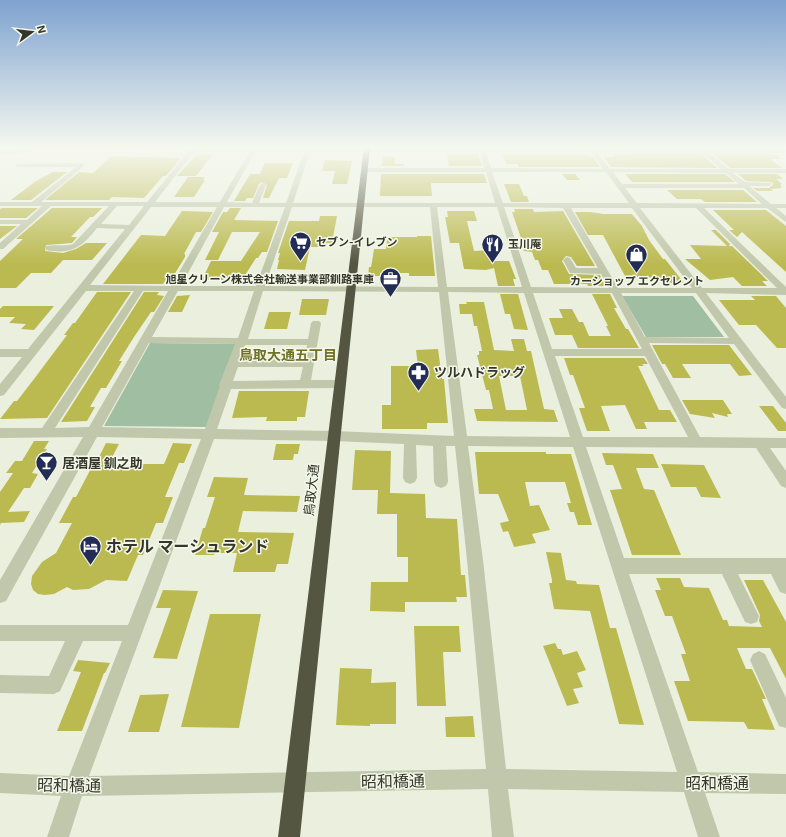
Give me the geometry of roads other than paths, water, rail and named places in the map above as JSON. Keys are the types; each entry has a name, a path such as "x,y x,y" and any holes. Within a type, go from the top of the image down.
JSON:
{"highway":[{"name":"鳥取大通","path":"289,837 362,186"}],"street":[{"path":"34,204 56,186"},
{"path":"0,392 163,186"},
{"path":"0,595 232,186"},
{"path":"254,204 262,186"},
{"path":"58,837 133,633 209,435 240,341 296,186"},
{"path":"493,186 529,290 709,837"},
{"path":"619,186 786,405"},
{"path":"745,186 786,220"},
{"path":"0,204 786,206"},
{"path":"0,247 49,204"},
{"path":"48,248 69,249 78,246 115,204"},
{"path":"433,205 475,560 503,837"},
{"path":"566,206 615,290 697,443"},
{"path":"698,206 786,291"},
{"path":"0,222 29,222"},
{"path":"95,226 132,227"},
{"path":"567,260 573,271 603,271"},
{"path":"84,288 786,291"},
{"path":"45,433 140,288"},
{"path":"305,384 316,323"},
{"path":"144,340 313,342"},
{"path":"642,340 738,341"},
{"path":"549,352 648,353"},
{"path":"0,353 31,353"},
{"path":"233,363 309,363"},
{"path":"226,385 340,384"},
{"path":"0,433 92,432 334,436 439,441 786,443"},
{"path":"410,440 410,478"},
{"path":"439,441 441,482"},
{"path":"760,443 786,482"},
{"path":"619,566 780,566 786,586"},
{"path":"726,566 751,616"},
{"path":"0,633 133,633"},
{"path":"0,684 54,685 78,633"},
{"path":"759,660 786,719"},
{"name":"昭和橋通","path":"0,783 76,786 496,779 691,784 786,784"}],"place":[{"name":"セブン-イレブン","path":"300,262"},
{"name":"玉川庵","path":"493,264"},
{"name":"カーショップ エクセレント","path":"637,274"},
{"name":"旭星クリーン株式会社輸送事業部釧路車庫","path":"390,298"},
{"name":"ツルハドラッグ","path":"418,392"},
{"name":"居酒屋 釧之助","path":"46,482"},
{"name":"ホテル マーシュランド","path":"90,566"}],"district":[{"name":"鳥取大通五丁目","path":"288,355"}]}
